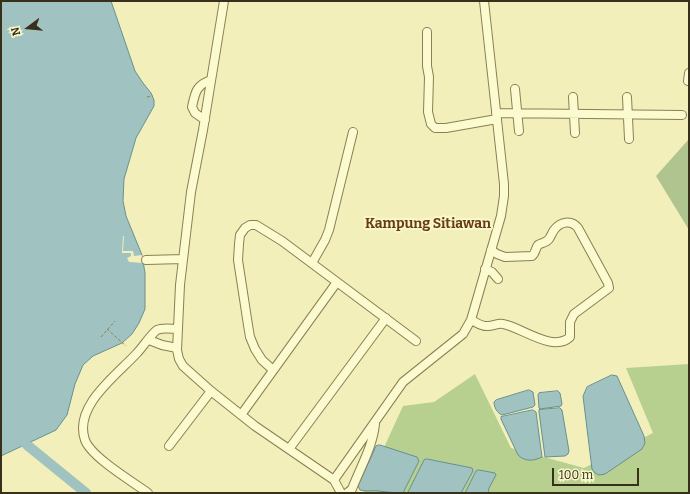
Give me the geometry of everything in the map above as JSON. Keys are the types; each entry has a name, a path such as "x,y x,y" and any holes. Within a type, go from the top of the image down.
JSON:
{"street":[{"path":"224,1 205,120 191,192 180,284 177,348 179,359 183,366 241,415 334,480 341,493"},
{"path":"334,480 403,382 463,334 471,320 501,216 504,196 504,184 484,1"},
{"path":"427,32 428,66 430,77 428,112 431,124 435,128 472,124 496,116 517,113 682,116"},
{"path":"205,120 195,113 192,108 196,90 201,85 211,80"},
{"path":"515,88 519,131"},
{"path":"573,97 575,133"},
{"path":"627,97 629,138"},
{"path":"312,263 329,230 353,132"},
{"path":"471,320 486,326 504,324 549,342 562,341 570,337 570,322 574,314 609,288 578,228 575,224 569,222 560,224 553,231 549,240 539,245 532,256 505,257 491,250"},
{"path":"272,370 262,360 250,337 238,260 240,235 245,228 250,225 256,225 282,241 416,341"},
{"path":"146,260 183,259"},
{"path":"486,269 492,272 498,279"},
{"path":"241,415 272,370 337,282"},
{"path":"289,449 386,318"},
{"path":"148,493 93,452 85,440 82,427 93,398 101,388 128,364 156,331 160,329 178,329"},
{"path":"149,340 162,345 177,348"},
{"path":"169,446 211,391"},
{"path":"347,493 352,489 371,444 375,423"}],"path":[{"path":"146,97 153,96"},
{"path":"101,337 115,321"},
{"path":"107,329 126,346"}],"green space":[{"path":"689,139 689,230 656,176"},
{"path":"689,364 689,493 363,493 403,406 434,402 475,374 511,448 584,468 653,433 626,368"}],"water":[{"path":"1,1 111,1 135,71 151,93 154,100 154,106 136,138 124,179 123,201 126,216 142,255 145,273 145,309 139,323 132,334 122,343 93,356 83,365 75,384 67,415 56,430 1,456"},
{"path":"612,375 617,376 644,436 645,443 642,449 605,474 599,475 592,469 583,396 587,387"},
{"path":"529,390 533,392 535,405 533,407 502,415 496,410 494,402 496,400"},
{"path":"558,391 560,393 561,406 539,408 539,393"},
{"path":"560,408 562,410 569,451 565,456 545,457 539,410"},
{"path":"533,410 536,412 542,457 530,460 524,459 518,455 501,417"},
{"path":"380,445 417,457 419,461 403,493 362,491 358,486 376,446"},
{"path":"427,459 472,468 473,471 461,493 408,493 424,460"},
{"path":"479,470 495,473 496,475 488,493 465,493 476,471"}],"pier":[{"path":"123,236 123,251 133,251 134,256 142,255 143,263 129,262 127,258 131,256 131,253 122,253"}],"waterway":[{"path":"1,416 27,445 86,493"}],"district":[{"name":"Kampung Sitiawan","path":"428,224"}]}
